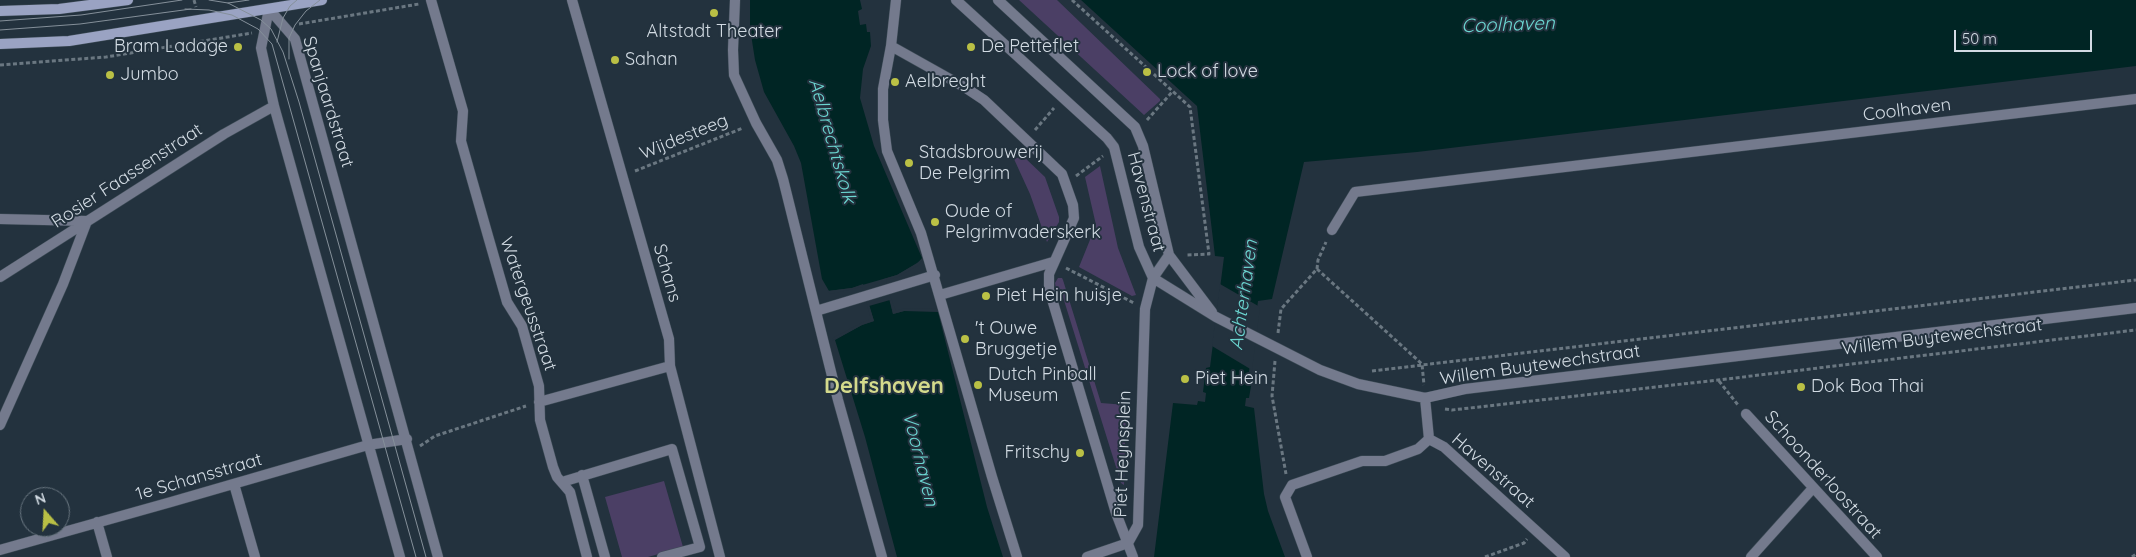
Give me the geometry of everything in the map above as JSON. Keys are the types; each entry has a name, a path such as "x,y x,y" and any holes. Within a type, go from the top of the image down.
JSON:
{"street":[{"path":"0,11 59,9 128,0"},
{"path":"0,44 69,41 268,4 322,0"},
{"name":"Schans","path":"572,0 669,340 670,366 719,552"},
{"path":"735,0 734,75 756,123 777,160 820,323 838,400 882,557"},
{"path":"896,0 891,46 883,88 883,120 887,151 921,233 935,275 992,477 1017,557"},
{"name":"Havenstraat","path":"956,0 1107,138 1114,147 1139,247 1153,278 1216,317"},
{"name":"Havenstraat","path":"998,0 1128,119 1138,131 1169,255 1216,317"},
{"name":"Watergeusstraat","path":"431,1 463,111 462,141 507,302 522,326 539,386 540,420 553,467 570,492 587,557"},
{"path":"268,4 261,48 274,106 400,557"},
{"name":"Spanjaardstraat","path":"268,4 295,39 407,439 438,557"},
{"name":"Piet Heynsplein","path":"891,46 984,100 1062,174 1073,205 1074,218 1048,274 1049,289 1116,513 1128,543"},
{"name":"Coolhaven","path":"1332,230 1355,192 2136,99"},
{"name":"Rosier Faassenstraat","path":"0,278 224,134 274,106"},
{"path":"0,219 88,221 63,284 0,425"},
{"name":"Piet Heynsplein","path":"1128,543 1138,525 1146,308 1153,278 1169,255"},
{"path":"940,295 1053,262"},
{"path":"816,311 935,275"},
{"name":"Willem Buytewechstraat","path":"1425,398 1465,388 2136,308"},
{"path":"1216,317 1320,370 1358,384 1425,398"},
{"path":"539,402 670,366"},
{"name":"Havenstraat","path":"1425,398 1429,439 1444,447 1565,557"},
{"name":"Schoonderloostraat","path":"1746,414 1877,557"},
{"name":"1e Schansstraat","path":"0,550 368,445 407,439"},
{"path":"1307,557 1285,497 1292,485 1362,461 1385,461 1418,450 1429,439"},
{"path":"562,482 672,449 700,547"},
{"path":"582,475 605,557"},
{"path":"234,484 255,557"},
{"path":"1751,557 1813,488"},
{"path":"97,522 107,557"},
{"path":"1087,557 1128,543 1133,557"},
{"path":"662,557 700,547 719,552"}],"path":[{"path":"1072,0 1190,106 1209,254 1169,255"},
{"path":"284,27 431,1"},
{"path":"0,65 57,62 127,54 265,30"},
{"path":"126,47 127,54"},
{"path":"1138,131 1173,91"},
{"path":"1046,118 1050,113"},
{"name":"Wijdesteeg","path":"623,176 756,123"},
{"path":"1081,172 1094,163"},
{"path":"1280,317 1282,309 1317,270 1318,260 1332,230"},
{"path":"1053,262 1122,297"},
{"path":"1317,270 1422,364 1425,398"},
{"name":"Willem Buytewechstraat","path":"1369,372 1422,364 2136,280"},
{"name":"Willem Buytewechstraat","path":"1425,398 1435,407 1452,410 2136,330"},
{"path":"1276,347 1272,396 1283,460"},
{"path":"1718,380 1746,414"},
{"path":"410,452 435,436 539,402"},
{"path":"1485,557 1524,544 1536,531"},
{"path":"2132,557 2136,554"}],"shaded area":[{"path":"1019,0 1057,0 1160,101 1144,115"},
{"path":"1023,156 1045,177 1059,217 1059,222 1047,242 1030,194 1014,159"},
{"path":"1100,166 1118,248 1136,295 1132,296 1079,267 1096,225 1085,177"},
{"path":"1058,278 1063,280 1101,403 1126,405 1124,485 1121,483 1062,294 1057,295 1055,283"},
{"path":"664,481 683,547 648,557 622,557 605,497"}],"water":[{"path":"750,0 860,0 862,9 858,11 860,25 866,24 867,32 870,32 871,46 863,69 860,98 874,146 922,258 918,263 897,275 884,279 893,314 904,311 938,312 987,507 1003,557 897,557 865,437 835,340 862,325 874,321 863,284 852,288 829,291 822,279 801,163 794,146 764,92 755,60 750,28"},
{"name":"Achterhaven","path":"1081,0 2136,0 2136,66 1417,152 1304,162 1272,299 1258,301 1249,372 1253,374 1249,398 1246,398 1245,406 1254,408 1264,494 1268,511 1285,557 1154,557 1173,403 1197,405 1198,401 1205,402 1206,393 1203,392 1206,368 1210,367 1224,257 1215,256 1197,106"}],"pier":[{"path":"924,257 919,265 898,277 886,280 891,298 896,311 904,308 938,309 940,311 904,311 893,314 890,300 869,306 874,321 862,325 832,341 833,338 871,319 862,287 830,294 827,291 852,288 897,275"},
{"path":"1220,284 1260,307 1252,370 1212,346"}],"tram line":[{"path":"0,21 81,15 182,0"},
{"path":"209,0 228,3 261,20 271,29 283,52 299,102 426,557"},
{"path":"228,3 249,0"},
{"path":"277,42 283,18 290,6 297,0"},
{"path":"289,59 289,38 295,25 306,11 320,0"},
{"path":"185,9 209,10 232,15 258,29 272,44 416,557"},
{"path":"0,30 80,24 191,9"}],"place":[{"name":"Altstadt Theater","path":"714,13"},
{"name":"Bram Ladage","path":"238,47"},
{"name":"De Petteflet","path":"971,47"},
{"name":"Sahan","path":"615,60"},
{"name":"Lock of love","path":"1147,72"},
{"name":"Jumbo","path":"110,75"},
{"name":"Aelbreght","path":"895,82"},
{"name":"Stadsbrouwerij De Pelgrim","path":"909,163"},
{"name":"Oude of Pelgrimvaderskerk","path":"935,222"},
{"name":"Piet Hein huisje","path":"986,296"},
{"name":"'t Ouwe Bruggetje","path":"965,339"},
{"name":"Piet Hein","path":"1185,379"},
{"name":"Dutch Pinball Museum","path":"978,385"},
{"name":"Dok Boa Thai","path":"1801,387"},
{"name":"Fritschy","path":"1080,453"}],"district":[{"name":"Delfshaven","path":"884,386"}],"water label":[{"name":"Aelbrechtskolk","path":"832,141"},
{"name":"Voorhaven","path":"920,459"}]}
